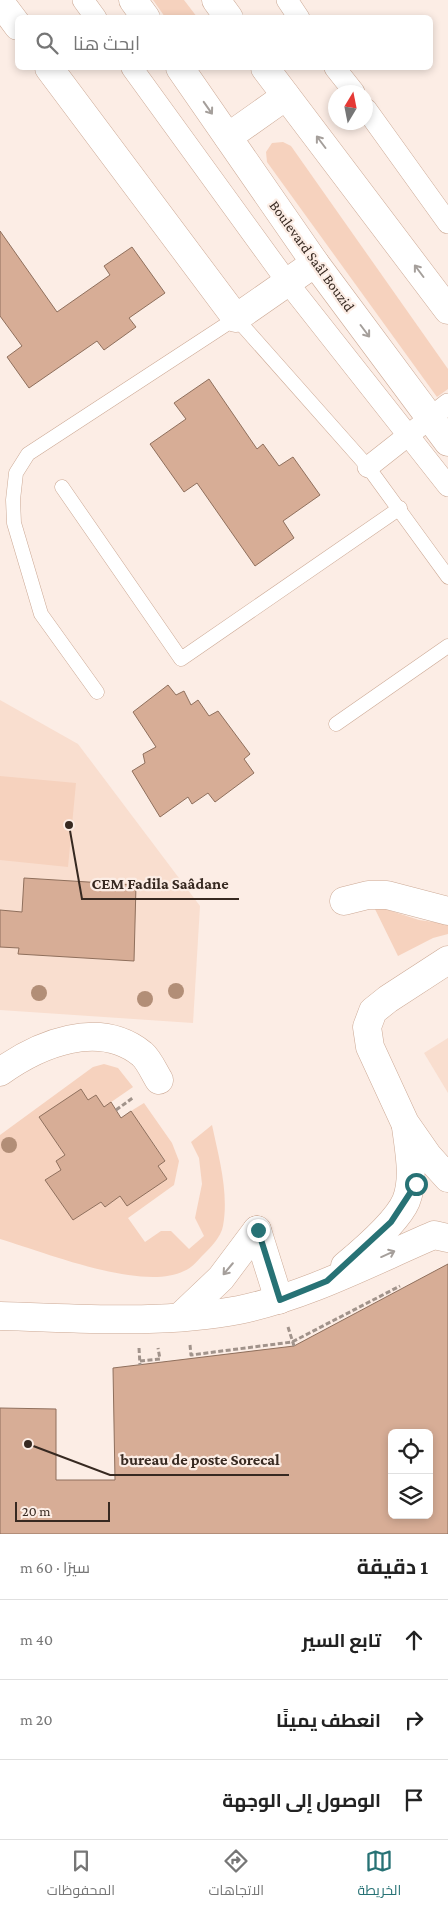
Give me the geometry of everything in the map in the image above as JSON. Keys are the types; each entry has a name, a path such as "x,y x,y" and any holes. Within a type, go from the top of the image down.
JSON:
{"street":[{"path":"83,0 94,15"},
{"path":"134,0 144,15"},
{"path":"216,0 227,15"},
{"path":"287,0 297,15"},
{"path":"50,70 236,318 315,263"},
{"path":"133,70 288,283 448,486"},
{"name":"Boulevard Saâl Bouzid","path":"181,70 315,263 439,411 448,442"},
{"path":"266,70 448,310"},
{"path":"337,70 348,85"},
{"path":"228,136 286,96"},
{"path":"373,119 448,223"},
{"path":"368,467 439,411"},
{"path":"344,901 368,895 387,895 448,911"},
{"path":"448,960 388,998 373,1011 367,1027 370,1046 405,1123 428,1156 448,1179"},
{"path":"0,1072 48,1046 84,1036 113,1038 142,1055 148,1087"},
{"path":"405,1123 410,1160 406,1211 416,1227 443,1234"},
{"path":"327,1281 391,1222 410,1192 424,1178 433,1176 448,1179"},
{"path":"180,1317 221,1278 258,1230 280,1300"},
{"path":"0,1316 139,1319 180,1317 238,1310 280,1300 443,1234"}],"lane":[{"path":"97,692 41,614 14,524 13,500 16,473 28,454 236,318 368,467 400,508 448,577"},
{"path":"62,487 180,659 400,508"},
{"path":"336,724 448,646"}],"path":[{"path":"116,1110 148,1087"}],"shaded area":[{"path":"153,0 184,0 195,15 164,15"},
{"path":"283,142 291,146 448,369 448,389 437,397 267,162 266,152 272,143"},
{"path":"0,700 78,744 200,906 193,1023 0,1010"},
{"path":"0,776 76,783 68,867 0,860"},
{"path":"373,905 419,920 448,924 448,934 433,938 398,956"},
{"path":"448,1038 448,1093 424,1053"},
{"path":"104,1064 118,1068 133,1087 104,1107 96,1095 88,1100 81,1089 39,1117 62,1151 77,1141 79,1145 56,1161 61,1170 45,1180 73,1220 101,1202 105,1207 120,1196 127,1205 167,1179 158,1166 165,1160 131,1111 144,1103 172,1143 179,1161 174,1185 128,1218 145,1242 161,1231 171,1231 189,1249 204,1236 195,1218 202,1184 199,1158 191,1142 212,1125 224,1188 225,1214 223,1226 213,1245 195,1264 184,1271 166,1276 144,1277 119,1274 93,1268 0,1239 0,1135 93,1067"}],"building":[{"path":"0,231 57,312 110,275 104,266 132,247 165,293 129,318 136,327 104,350 97,341 29,388 7,357 22,346 0,316"},
{"path":"209,379 257,449 263,444 279,466 293,457 320,495 283,521 294,538 255,566 197,483 184,492 150,444 186,419 174,403"},
{"path":"168,685 176,695 184,691 191,705 198,700 209,716 218,711 250,754 244,759 254,773 215,802 208,793 192,804 188,797 160,817 132,771 145,763 143,754 156,747 133,712"},
{"path":"24,878 136,885 134,961 18,954 19,948 0,947 0,910 22,912"},
{"path":"81,1089 88,1100 96,1095 104,1107 111,1102 121,1118 131,1111 165,1161 158,1166 167,1179 127,1206 120,1196 105,1207 101,1202 73,1220 45,1180 61,1170 56,1161 65,1155 39,1117"},
{"path":"448,1264 448,1534 0,1534 0,1408 56,1409 56,1480 115,1480 113,1368 294,1346"}],"place":[{"name":"CEM Fadila Saâdane","path":"69,825"},
{"name":"bureau de poste Sorecal","path":"28,1444"}],"route":[{"path":"258,1230 280,1300 327,1281 352,1260 391,1222 416,1184"}]}
